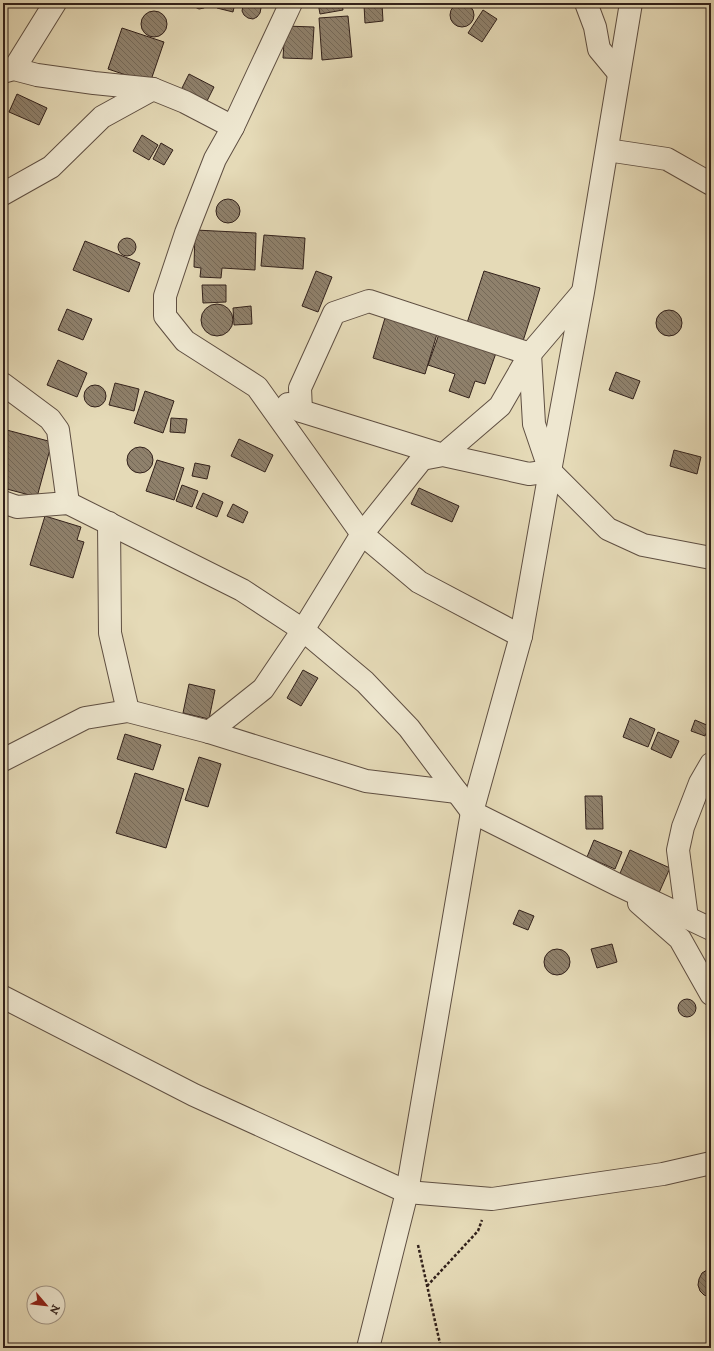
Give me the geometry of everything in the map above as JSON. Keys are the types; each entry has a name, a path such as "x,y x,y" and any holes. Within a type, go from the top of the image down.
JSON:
{"street":[{"path":"56,3 8,70 94,83 152,89 185,102 233,127"},
{"path":"291,3 233,127 215,159 186,233 165,296 165,316 186,341 257,387 301,411 443,455 529,474 550,470"},
{"path":"586,3 595,27 599,49 618,72"},
{"path":"368,1348 407,1192 472,812 521,636 608,150 618,72 631,3"},
{"path":"3,194 51,167 102,117 152,89"},
{"path":"608,150 667,159 711,184"},
{"path":"210,732 263,689 303,630 362,534 422,459 443,455 500,406 530,354 583,292"},
{"path":"301,411 300,388 334,313 368,301 530,354"},
{"path":"530,354 534,424 550,470 608,529 643,545 711,558"},
{"path":"3,384 50,419 58,430 68,503"},
{"path":"257,387 362,534 419,582 521,636"},
{"path":"3,502 17,507 68,503 242,590 303,630 365,682 409,728 472,812 618,885 711,929"},
{"path":"109,523 110,633 128,711"},
{"path":"3,760 85,718 128,711 210,732 366,781 457,792"},
{"path":"687,918 678,850 682,827 700,783 711,764"},
{"path":"618,885 680,939 711,994"},
{"path":"3,997 194,1095 407,1192 492,1199 663,1174 711,1163"}],"path":[{"path":"427,1286 478,1231 492,1199"},
{"path":"418,1243 441,1348"}],"building":[{"path":"191,3 210,3 204,8 199,9"},
{"path":"218,3 235,3 233,12 217,8"},
{"path":"245,3 259,3 261,8 257,17 253,19 244,15 242,11"},
{"path":"318,3 342,3 343,10 320,14"},
{"path":"457,3 467,3 474,10 474,20 467,27 457,27 450,20 450,10"},
{"path":"382,4 383,21 365,23 364,5"},
{"path":"483,10 497,19 482,42 468,33"},
{"path":"154,11 163,15 167,24 163,33 154,37 145,33 141,24 145,15"},
{"path":"348,16 352,57 322,60 319,18"},
{"path":"285,26 314,27 312,59 283,58"},
{"path":"122,28 164,42 150,83 108,69"},
{"path":"189,74 214,87 205,105 180,92"},
{"path":"17,94 47,108 39,125 9,112"},
{"path":"142,135 158,145 149,160 133,151"},
{"path":"161,143 173,150 164,165 153,159"},
{"path":"228,199 237,202 240,211 237,220 228,223 219,220 216,211 219,202"},
{"path":"195,230 256,233 255,270 222,268 221,278 200,277 201,268 194,267"},
{"path":"264,235 305,238 303,269 261,266"},
{"path":"127,238 133,241 136,247 133,253 127,256 121,253 118,247 121,241"},
{"path":"85,241 140,263 129,292 73,270"},
{"path":"316,271 332,277 318,312 302,306"},
{"path":"484,271 540,288 523,341 467,323"},
{"path":"202,285 226,285 226,302 203,303"},
{"path":"217,304 228,309 233,320 228,331 217,336 206,331 201,320 206,309"},
{"path":"251,306 252,324 234,325 233,308"},
{"path":"67,309 92,319 83,340 58,330"},
{"path":"669,310 678,314 682,323 678,332 669,336 660,332 656,323 660,314"},
{"path":"385,318 437,334 425,374 373,358"},
{"path":"439,334 496,353 485,384 475,381 469,398 449,391 455,374 428,365"},
{"path":"58,360 87,373 77,397 47,385"},
{"path":"616,372 640,381 633,399 609,390"},
{"path":"115,383 139,389 134,411 109,405"},
{"path":"91,385 99,385 106,392 106,400 99,407 91,407 84,400 84,392"},
{"path":"145,391 174,401 163,433 134,423"},
{"path":"171,418 187,419 185,433 170,432"},
{"path":"3,429 52,442 37,497 3,488"},
{"path":"239,439 273,455 265,472 231,456"},
{"path":"140,447 149,451 153,460 149,469 140,473 131,469 127,460 131,451"},
{"path":"674,450 701,457 697,474 670,466"},
{"path":"157,460 184,468 174,500 146,491"},
{"path":"195,463 210,466 207,479 192,476"},
{"path":"182,485 198,491 192,507 176,501"},
{"path":"419,488 459,506 452,522 411,504"},
{"path":"203,493 223,502 217,517 196,508"},
{"path":"233,504 248,512 243,523 227,516"},
{"path":"45,516 81,527 77,540 84,542 73,578 30,565"},
{"path":"303,670 318,678 301,706 287,698"},
{"path":"189,684 215,690 209,719 183,713"},
{"path":"630,718 655,729 648,747 623,737"},
{"path":"695,720 709,726 705,736 691,731"},
{"path":"658,732 679,741 671,758 651,749"},
{"path":"125,734 161,745 153,770 117,759"},
{"path":"199,757 221,764 208,807 185,800"},
{"path":"135,773 184,789 166,848 116,833"},
{"path":"585,796 602,796 603,829 586,829"},
{"path":"594,840 622,852 615,869 587,857"},
{"path":"630,850 670,868 658,895 618,878"},
{"path":"519,910 534,916 528,930 513,924"},
{"path":"612,944 617,962 597,968 591,949"},
{"path":"557,949 566,953 570,962 566,971 557,975 548,971 544,962 548,953"},
{"path":"687,999 694,1001 696,1008 694,1015 687,1017 680,1015 678,1008 680,1001"},
{"path":"707,1270 711,1270 711,1297 704,1295 700,1291 698,1285 702,1273"}]}
